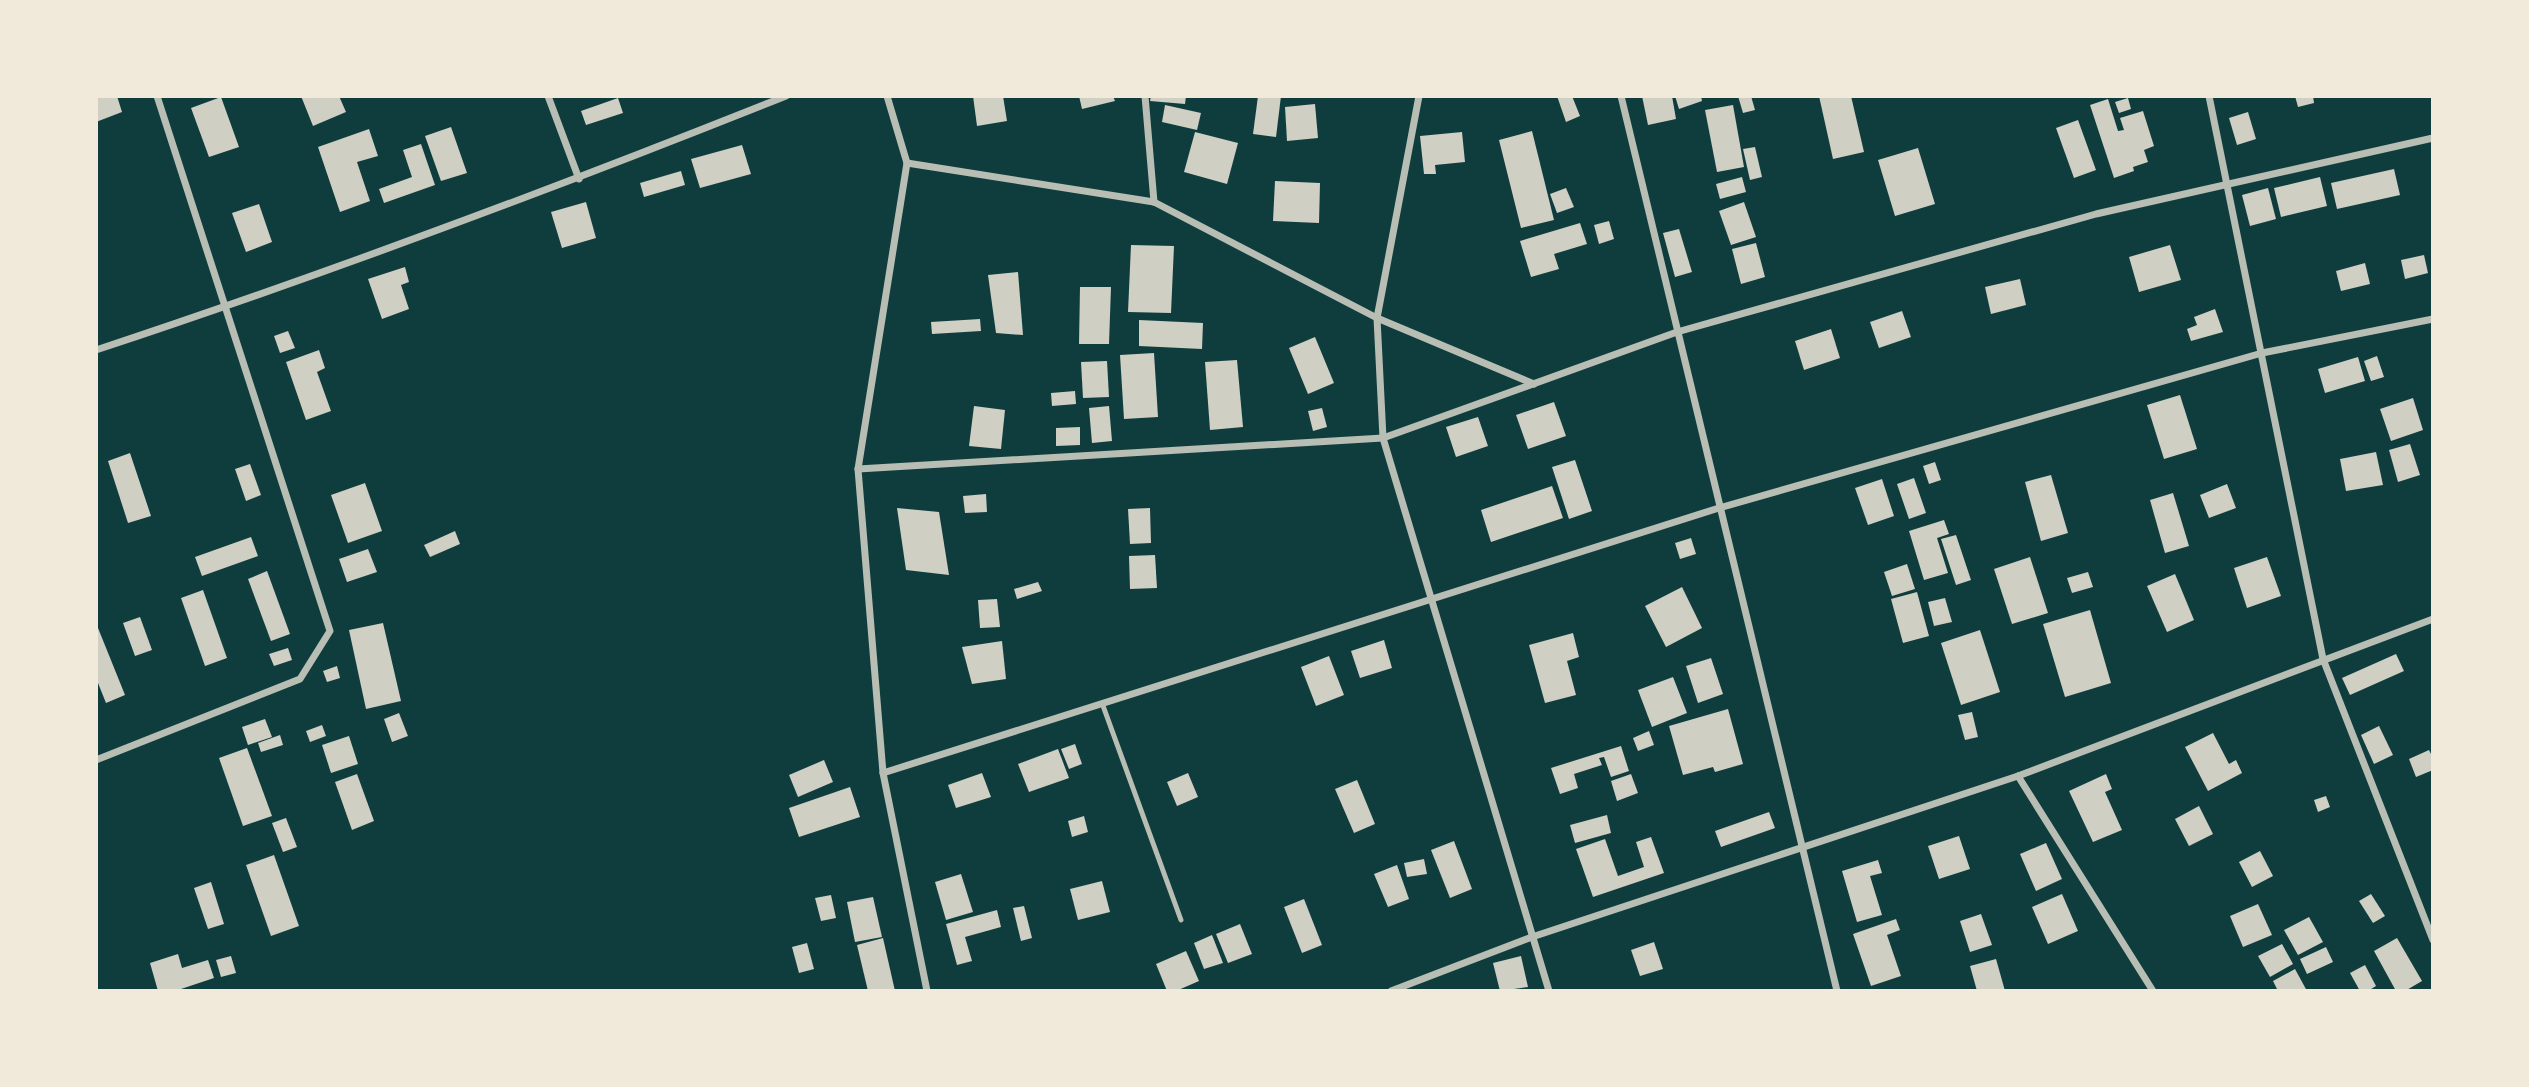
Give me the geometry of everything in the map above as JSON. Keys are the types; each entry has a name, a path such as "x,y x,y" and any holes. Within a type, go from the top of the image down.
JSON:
{"street":[{"path":"96,760 300,679 330,631 157,96"},
{"path":"548,96 579,179"},
{"path":"96,350 224,308 579,179 786,96"},
{"path":"887,96 907,163 858,469 883,773 927,991"},
{"path":"1145,96 1154,202"},
{"path":"1419,96 1377,318 1383,438 1549,991"},
{"path":"1621,96 1837,991"},
{"path":"2208,96 2323,659 2433,940"},
{"path":"858,469 1383,438 1677,332 2096,214 2433,138"},
{"path":"907,163 1154,202 1377,318 1534,384"},
{"path":"883,773 1719,508 2262,353 2433,319"},
{"path":"1391,991 1532,937 2018,776 2433,619"},
{"path":"2018,776 2153,991"}],"lane":[{"path":"1102,703 1181,920"}],"building":[{"path":"96,96 117,96 122,112 96,122"},
{"path":"301,96 339,96 346,112 313,126"},
{"path":"973,96 1003,96 1007,121 977,126"},
{"path":"1079,96 1113,96 1115,101 1082,109"},
{"path":"1151,96 1186,96 1185,104 1150,101"},
{"path":"1258,96 1281,96 1276,137 1253,134"},
{"path":"1557,96 1572,96 1580,116 1566,122"},
{"path":"1642,96 1672,96 1676,119 1648,125"},
{"path":"1675,96 1701,96 1702,101 1679,109"},
{"path":"1738,96 1751,96 1755,110 1743,113"},
{"path":"1819,96 1851,96 1864,152 1833,159"},
{"path":"2295,96 2313,96 2314,103 2298,107"},
{"path":"221,97 239,147 209,157 191,108"},
{"path":"618,98 623,113 586,125 581,111"},
{"path":"2128,98 2131,109 2119,113 2115,102"},
{"path":"2108,99 2118,131 2124,130 2120,118 2143,111 2154,146 2144,150 2148,162 2133,167 2134,171 2114,178 2090,105"},
{"path":"1315,104 1318,138 1287,141 1285,107"},
{"path":"1165,105 1201,113 1197,130 1162,122"},
{"path":"1733,105 1744,167 1717,172 1705,110"},
{"path":"2248,112 2256,139 2237,145 2229,118"},
{"path":"2078,120 2096,170 2074,178 2056,128"},
{"path":"451,127 467,173 441,181 425,136"},
{"path":"369,129 378,156 357,162 370,201 340,212 318,147"},
{"path":"1532,131 1554,220 1521,228 1499,140"},
{"path":"1195,132 1238,143 1227,184 1184,172"},
{"path":"1462,132 1465,162 1435,165 1436,174 1424,174 1420,136"},
{"path":"421,144 435,185 384,203 379,189 412,177 403,150"},
{"path":"742,145 751,174 700,188 691,159"},
{"path":"1755,147 1762,177 1750,180 1743,149"},
{"path":"1918,148 1935,204 1895,216 1878,160"},
{"path":"2394,169 2400,195 2337,209 2331,183"},
{"path":"681,171 685,185 644,197 640,183"},
{"path":"1742,177 1746,192 1720,199 1716,184"},
{"path":"2320,177 2327,206 2281,217 2274,188"},
{"path":"1275,181 1320,183 1319,223 1273,221"},
{"path":"1566,188 1574,207 1557,213 1550,194"},
{"path":"2268,188 2276,219 2250,226 2242,195"},
{"path":"586,202 596,238 562,248 551,212"},
{"path":"1744,202 1756,237 1731,245 1719,211"},
{"path":"259,204 272,242 246,252 232,213"},
{"path":"1609,221 1614,239 1599,244 1594,225"},
{"path":"1580,223 1587,244 1554,254 1559,269 1531,277 1520,241"},
{"path":"1679,229 1692,272 1675,277 1663,233"},
{"path":"1756,243 1765,277 1741,284 1732,249"},
{"path":"1131,245 1174,246 1171,313 1128,312"},
{"path":"2170,245 2181,280 2139,292 2129,257"},
{"path":"2424,255 2428,273 2405,279 2401,260"},
{"path":"2365,263 2370,284 2341,291 2336,271"},
{"path":"405,267 409,282 401,285 409,309 382,319 368,279"},
{"path":"1018,272 1023,335 996,333 988,275"},
{"path":"2020,279 2026,305 1991,314 1985,287"},
{"path":"1080,287 1111,287 1109,344 1079,344"},
{"path":"2215,309 2223,332 2191,341 2187,329 2197,325 2194,317"},
{"path":"1902,311 1911,337 1879,348 1870,322"},
{"path":"980,319 981,331 932,334 931,322"},
{"path":"1139,320 1203,323 1202,349 1139,346"},
{"path":"1831,329 1840,358 1804,370 1795,341"},
{"path":"288,331 295,348 280,353 274,336"},
{"path":"1315,337 1334,383 1308,394 1289,348"},
{"path":"319,350 325,368 317,372 331,411 306,420 286,362"},
{"path":"1154,353 1158,417 1124,419 1120,355"},
{"path":"2377,356 2384,377 2371,381 2364,361"},
{"path":"2358,357 2365,381 2325,393 2318,369"},
{"path":"1237,360 1243,427 1210,430 1205,362"},
{"path":"1107,361 1109,397 1083,398 1081,362"},
{"path":"1075,391 1076,404 1052,406 1051,393"},
{"path":"2180,395 2197,449 2164,459 2147,405"},
{"path":"2413,398 2423,430 2391,441 2380,409"},
{"path":"1554,402 1566,436 1528,449 1516,415"},
{"path":"974,406 1005,410 1001,449 969,446"},
{"path":"1109,406 1112,441 1092,443 1089,408"},
{"path":"1322,408 1327,427 1313,431 1308,411"},
{"path":"1478,417 1488,446 1456,457 1446,427"},
{"path":"1080,427 1080,445 1056,446 1056,428"},
{"path":"2410,444 2420,475 2398,482 2389,450"},
{"path":"2376,452 2383,485 2346,491 2340,459"},
{"path":"130,453 151,516 128,523 108,461"},
{"path":"1575,460 1592,511 1569,519 1552,467"},
{"path":"1935,462 1941,480 1929,484 1923,466"},
{"path":"250,464 261,495 246,501 235,469"},
{"path":"2051,475 2068,533 2041,541 2025,482"},
{"path":"1914,478 1926,513 1909,519 1897,484"},
{"path":"1882,479 1894,516 1868,525 1855,488"},
{"path":"365,483 382,531 348,543 331,495"},
{"path":"2227,484 2236,508 2209,518 2200,495"},
{"path":"1552,486 1563,518 1491,542 1481,510"},
{"path":"2173,493 2189,546 2165,553 2150,500"},
{"path":"986,494 987,512 965,513 963,496"},
{"path":"897,508 939,512 949,575 906,570"},
{"path":"1150,508 1151,543 1130,544 1128,509"},
{"path":"1944,520 1949,534 1937,538 1948,573 1924,580 1909,531"},
{"path":"455,531 460,544 430,557 424,545"},
{"path":"1956,535 1971,580 1956,585 1941,539"},
{"path":"251,537 258,556 202,576 195,557"},
{"path":"1691,538 1696,554 1680,559 1675,543"},
{"path":"368,549 377,572 347,582 339,559"},
{"path":"1155,555 1157,588 1130,589 1129,556"},
{"path":"2030,557 2048,613 2012,624 1994,569"},
{"path":"2267,557 2281,596 2247,608 2234,568"},
{"path":"1907,564 1915,589 1892,596 1884,572"},
{"path":"267,571 290,634 271,641 248,579"},
{"path":"2088,572 2093,587 2072,593 2067,578"},
{"path":"2175,574 2194,620 2167,632 2147,586"},
{"path":"1038,582 1042,591 1017,599 1014,589"},
{"path":"1682,587 1702,628 1666,647 1645,606"},
{"path":"203,590 227,658 205,666 181,598"},
{"path":"1917,592 1929,636 1903,643 1891,599"},
{"path":"1945,598 1952,622 1934,626 1928,602"},
{"path":"997,599 1000,627 980,628 978,600"},
{"path":"2090,610 2111,683 2065,697 2043,624"},
{"path":"140,617 152,650 135,656 123,623"},
{"path":"96,623 125,695 106,703 96,678"},
{"path":"383,623 401,701 366,709 349,630"},
{"path":"1980,630 2000,692 1961,705 1941,643"},
{"path":"1573,633 1579,657 1567,661 1576,695 1545,703 1529,645"},
{"path":"1384,640 1392,668 1360,678 1351,651"},
{"path":"1002,641 1006,679 972,684 962,647"},
{"path":"288,648 292,660 274,666 269,654"},
{"path":"2396,654 2404,671 2350,695 2342,678"},
{"path":"1329,656 1344,695 1316,706 1301,667"},
{"path":"1711,658 1723,694 1698,703 1686,666"},
{"path":"337,666 340,678 327,682 323,671"},
{"path":"1673,677 1687,713 1652,727 1638,690"},
{"path":"1728,709 1743,764 1715,772 1713,767 1683,775 1669,726"},
{"path":"1972,712 1978,737 1965,740 1958,715"},
{"path":"399,713 408,736 392,742 384,719"},
{"path":"265,719 272,737 248,745 242,727"},
{"path":"322,725 326,736 310,742 306,731"},
{"path":"2379,726 2393,755 2374,764 2361,735"},
{"path":"1649,731 1654,745 1638,751 1633,738"},
{"path":"2213,733 2229,764 2236,760 2242,773 2208,791 2185,747"},
{"path":"280,735 283,745 261,752 258,743"},
{"path":"349,736 358,764 331,773 322,745"},
{"path":"1075,744 1082,764 1069,769 1061,749"},
{"path":"1621,746 1629,771 1611,777 1604,757 1599,758 1602,765 1574,774 1578,788 1560,794 1551,768"},
{"path":"247,748 272,816 243,826 219,758"},
{"path":"1058,749 1069,778 1029,792 1018,764"},
{"path":"2429,750 2433,758 2433,770 2416,777 2409,759"},
{"path":"824,760 833,782 798,797 789,775"},
{"path":"982,773 991,797 956,808 948,785"},
{"path":"1188,773 1198,797 1177,806 1167,782"},
{"path":"357,774 374,821 352,830 335,782"},
{"path":"1631,774 1638,793 1617,801 1611,781"},
{"path":"2106,774 2112,789 2105,792 2122,830 2093,842 2069,791"},
{"path":"1357,780 1375,824 1354,833 1335,789"},
{"path":"850,787 860,817 799,837 789,808"},
{"path":"2326,796 2330,807 2318,812 2314,800"},
{"path":"2199,806 2213,834 2189,846 2175,819"},
{"path":"1769,812 1775,828 1721,847 1715,831"},
{"path":"1607,815 1611,833 1575,843 1570,825"},
{"path":"1084,816 1088,832 1072,837 1068,821"},
{"path":"286,818 297,847 283,852 272,823"},
{"path":"1959,836 1970,869 1939,879 1928,846"},
{"path":"1651,837 1664,873 1593,897 1576,849 1605,839 1618,876 1644,867 1636,842"},
{"path":"1454,841 1472,889 1450,898 1431,850"},
{"path":"2046,843 2062,879 2036,891 2020,854"},
{"path":"2260,851 2273,876 2252,887 2239,862"},
{"path":"274,855 299,926 271,936 246,865"},
{"path":"1424,859 1427,874 1407,877 1404,863"},
{"path":"1878,860 1882,873 1870,876 1882,915 1857,922 1842,871"},
{"path":"1397,865 1409,899 1388,907 1374,874"},
{"path":"961,874 973,912 946,920 935,882"},
{"path":"1102,881 1110,912 1078,920 1070,889"},
{"path":"211,882 224,924 208,929 194,888"},
{"path":"2062,894 2078,931 2048,944 2032,907"},
{"path":"2371,894 2385,916 2373,923 2359,901"},
{"path":"831,895 836,918 821,921 815,898"},
{"path":"873,897 882,937 855,942 847,902"},
{"path":"1304,899 1322,945 1302,953 1284,907"},
{"path":"2258,904 2272,935 2243,947 2230,916"},
{"path":"1024,906 1032,938 1021,941 1013,908"},
{"path":"997,910 1001,927 965,937 972,961 957,965 946,924"},
{"path":"1981,914 1992,945 1970,952 1960,921"},
{"path":"2309,917 2323,942 2298,955 2284,930"},
{"path":"1896,919 1900,930 1887,935 1901,976 1871,986 1853,934"},
{"path":"1240,924 1252,954 1228,963 1216,934"},
{"path":"1212,935 1223,963 1204,969 1194,943"},
{"path":"883,938 895,991 868,991 857,945"},
{"path":"2397,938 2422,981 2405,991 2396,991 2374,951"},
{"path":"1654,942 1663,969 1640,976 1631,950"},
{"path":"807,943 814,969 799,973 792,947"},
{"path":"2282,944 2293,964 2270,977 2258,956"},
{"path":"2326,947 2333,962 2307,974 2300,959"},
{"path":"1186,951 1199,981 1176,991 1167,991 1156,964"},
{"path":"178,954 182,968 208,960 214,978 175,991 158,991 150,963"},
{"path":"231,956 236,973 221,977 216,960"},
{"path":"1521,956 1528,987 1500,991 1493,963"},
{"path":"1996,959 2005,991 1977,991 1970,966"},
{"path":"2365,965 2376,986 2368,991 2360,991 2350,973"},
{"path":"2295,969 2307,991 2278,991 2273,981"}]}
